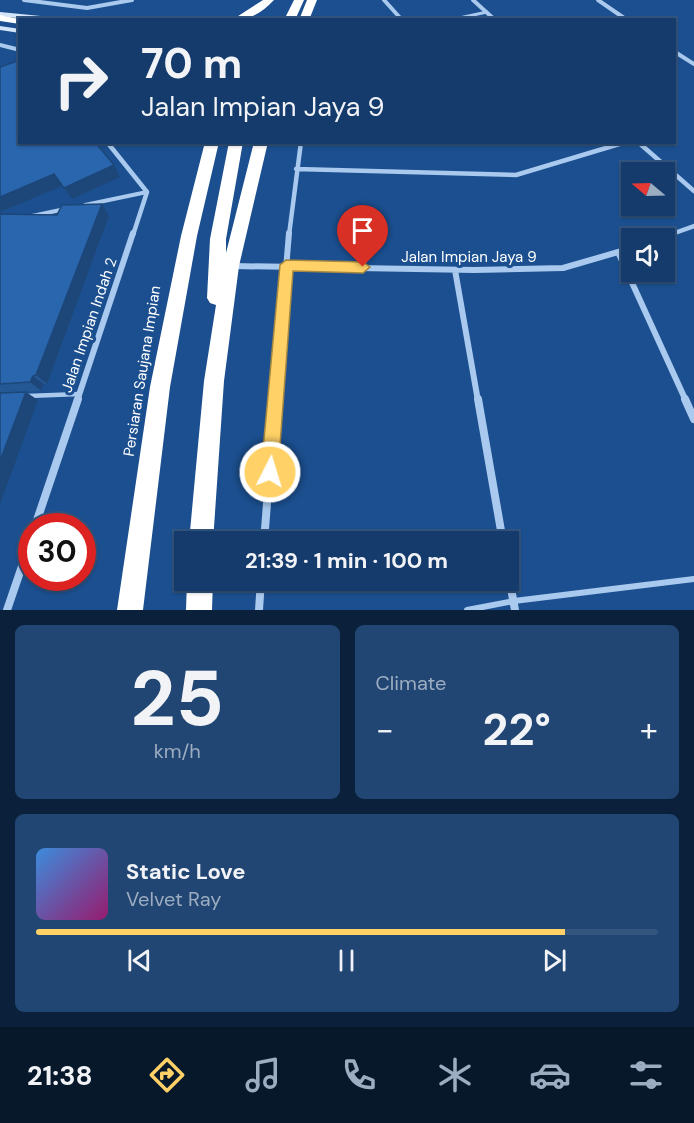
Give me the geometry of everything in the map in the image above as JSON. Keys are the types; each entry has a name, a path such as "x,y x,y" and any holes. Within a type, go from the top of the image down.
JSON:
{"highway":[{"path":"290,18 299,0"},
{"path":"305,18 312,0"},
{"path":"241,18 274,3"},
{"path":"0,16 18,20"},
{"name":"Persiaran Saujana Impian","path":"130,610 162,378 189,236 212,144"},
{"path":"202,531 214,381 218,238 236,144"},
{"path":"214,381 231,266 261,144"},
{"path":"199,610 200,591"}],"street":[{"path":"24,0 87,8 132,0"},
{"path":"384,0 400,18"},
{"path":"473,0 493,18"},
{"path":"598,0 624,18"},
{"path":"0,16 30,18"},
{"path":"0,28 18,31"},
{"path":"0,45 18,50"},
{"path":"676,53 694,64"},
{"path":"109,144 147,192"},
{"path":"265,531 286,265 301,144"},
{"path":"296,169 516,175 619,144"},
{"path":"640,144 694,191"},
{"name":"Jalan Impian Indah 2","path":"39,513 147,192"},
{"path":"675,233 694,226"},
{"name":"Jalan Impian Jaya 9","path":"231,266 286,265 455,270 563,268 621,251"},
{"path":"618,252 694,419"},
{"path":"455,270 501,531"},
{"path":"7,610 18,578"},
{"path":"259,610 260,591"},
{"path":"511,591 514,606"}],"lane":[{"path":"459,18 487,12"},
{"path":"79,206 147,192"},
{"path":"23,218 68,209"},
{"path":"23,396 80,394"},
{"path":"467,610 514,606 694,579"}],"building":[{"path":"18,61 18,144 97,144 114,165 64,188 54,174 0,197 0,67"},
{"path":"102,204 36,375 30,382 0,384 0,214 57,215 62,205"},
{"path":"26,392 0,461 0,393"}],"route":[{"path":"270,472 286,265 363,267"}]}
